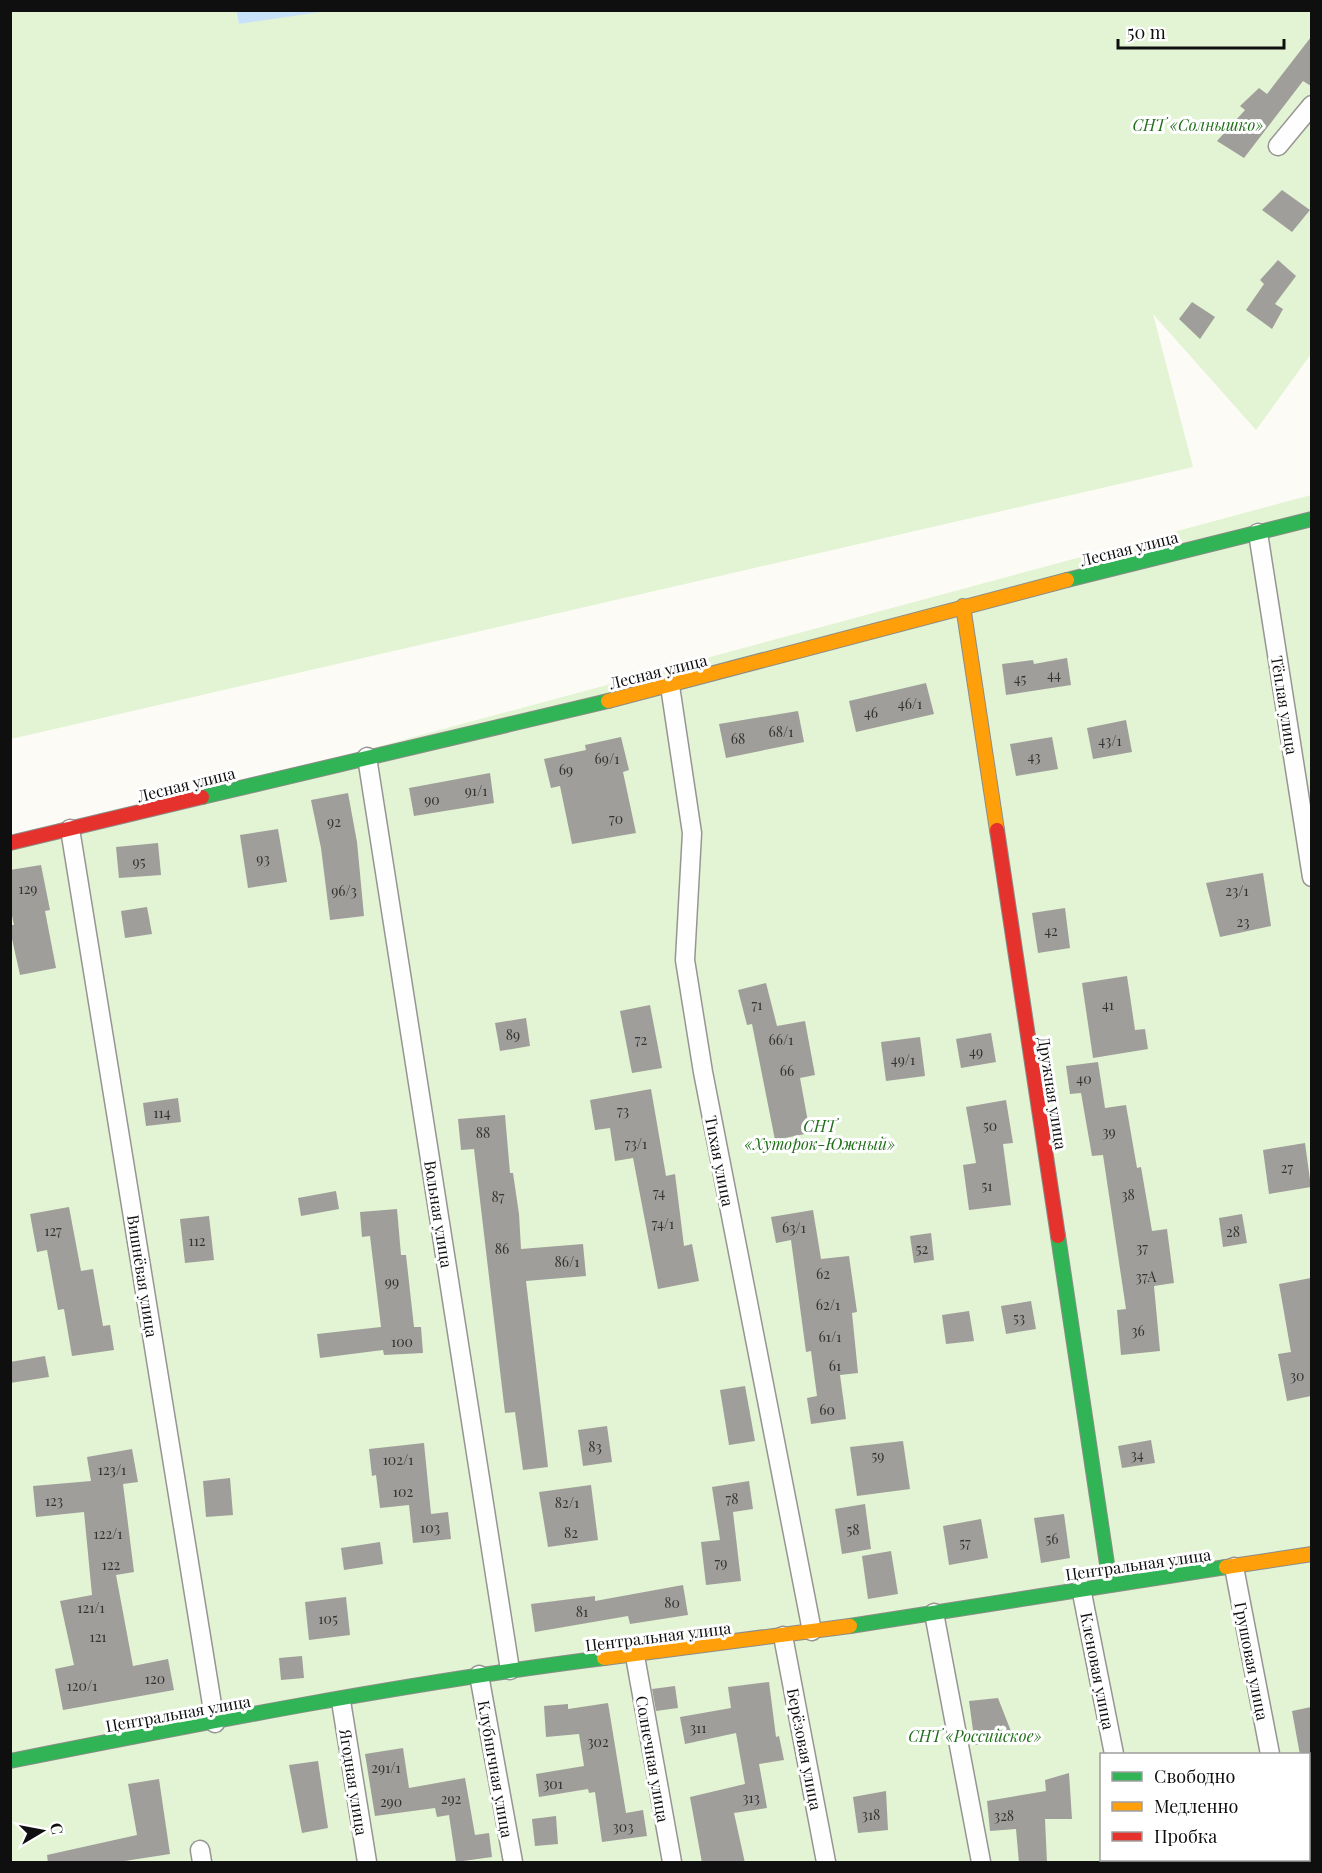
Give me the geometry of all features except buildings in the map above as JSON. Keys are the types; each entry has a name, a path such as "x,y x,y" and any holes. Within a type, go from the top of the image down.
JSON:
{"street":[{"path":"1278,146 1311,105"},
{"name":"Лесная улица","path":"10,843 670,686 963,606 1311,519"},
{"name":"Тёплая улица","path":"1258,533 1311,877"},
{"name":"Дружная улица","path":"963,606 1110,1584"},
{"name":"Тихая улица","path":"670,686 692,833 685,960 703,1072 812,1631"},
{"name":"Вольная улица","path":"367,757 510,1670"},
{"name":"Вишнёвая улица","path":"70,829 215,1723"},
{"name":"Центральная улица","path":"10,1761 510,1670 783,1636 1311,1554"},
{"name":"Грушовая улица","path":"1234,1567 1270,1753"},
{"name":"Кленовая улица","path":"1082,1588 1114,1753"},
{"path":"934,1613 981,1863"},
{"name":"Берёзовая улица","path":"783,1636 826,1863"},
{"name":"Солнечная улица","path":"635,1656 672,1863"},
{"name":"Клубничная улица","path":"479,1675 513,1863"},
{"name":"Ягодная улица","path":"341,1701 368,1863"}],"green space":[{"name":"СНТ «Солнышко»","path":"327,10 1311,11 1311,354 1256,430 1153,314 1193,467 11,739 10,11 236,11 239,24"},
{"name":"СНТ «Хуторок-Южный»","path":"1311,495 1311,1862 11,1862 10,846"}],"water":[{"path":"236,10 327,10 327,11 239,24"}],"traffic: fast":[{"path":"1067,580 1312,519"},
{"path":"202,797 608,701"},
{"path":"1058,1236 1110,1584"},
{"path":"850,1626 1226,1567"},
{"path":"10,1761 381,1691 604,1658"}],"traffic: slow":[{"path":"608,701 1067,580"},
{"path":"963,606 997,830"},
{"path":"1226,1567 1312,1554"},
{"path":"604,1658 850,1626"}],"traffic: jam":[{"path":"10,843 202,797"},
{"path":"997,830 1058,1236"}],"park label":[{"name":"СНТ «Российское»","path":"975,1735"}]}
